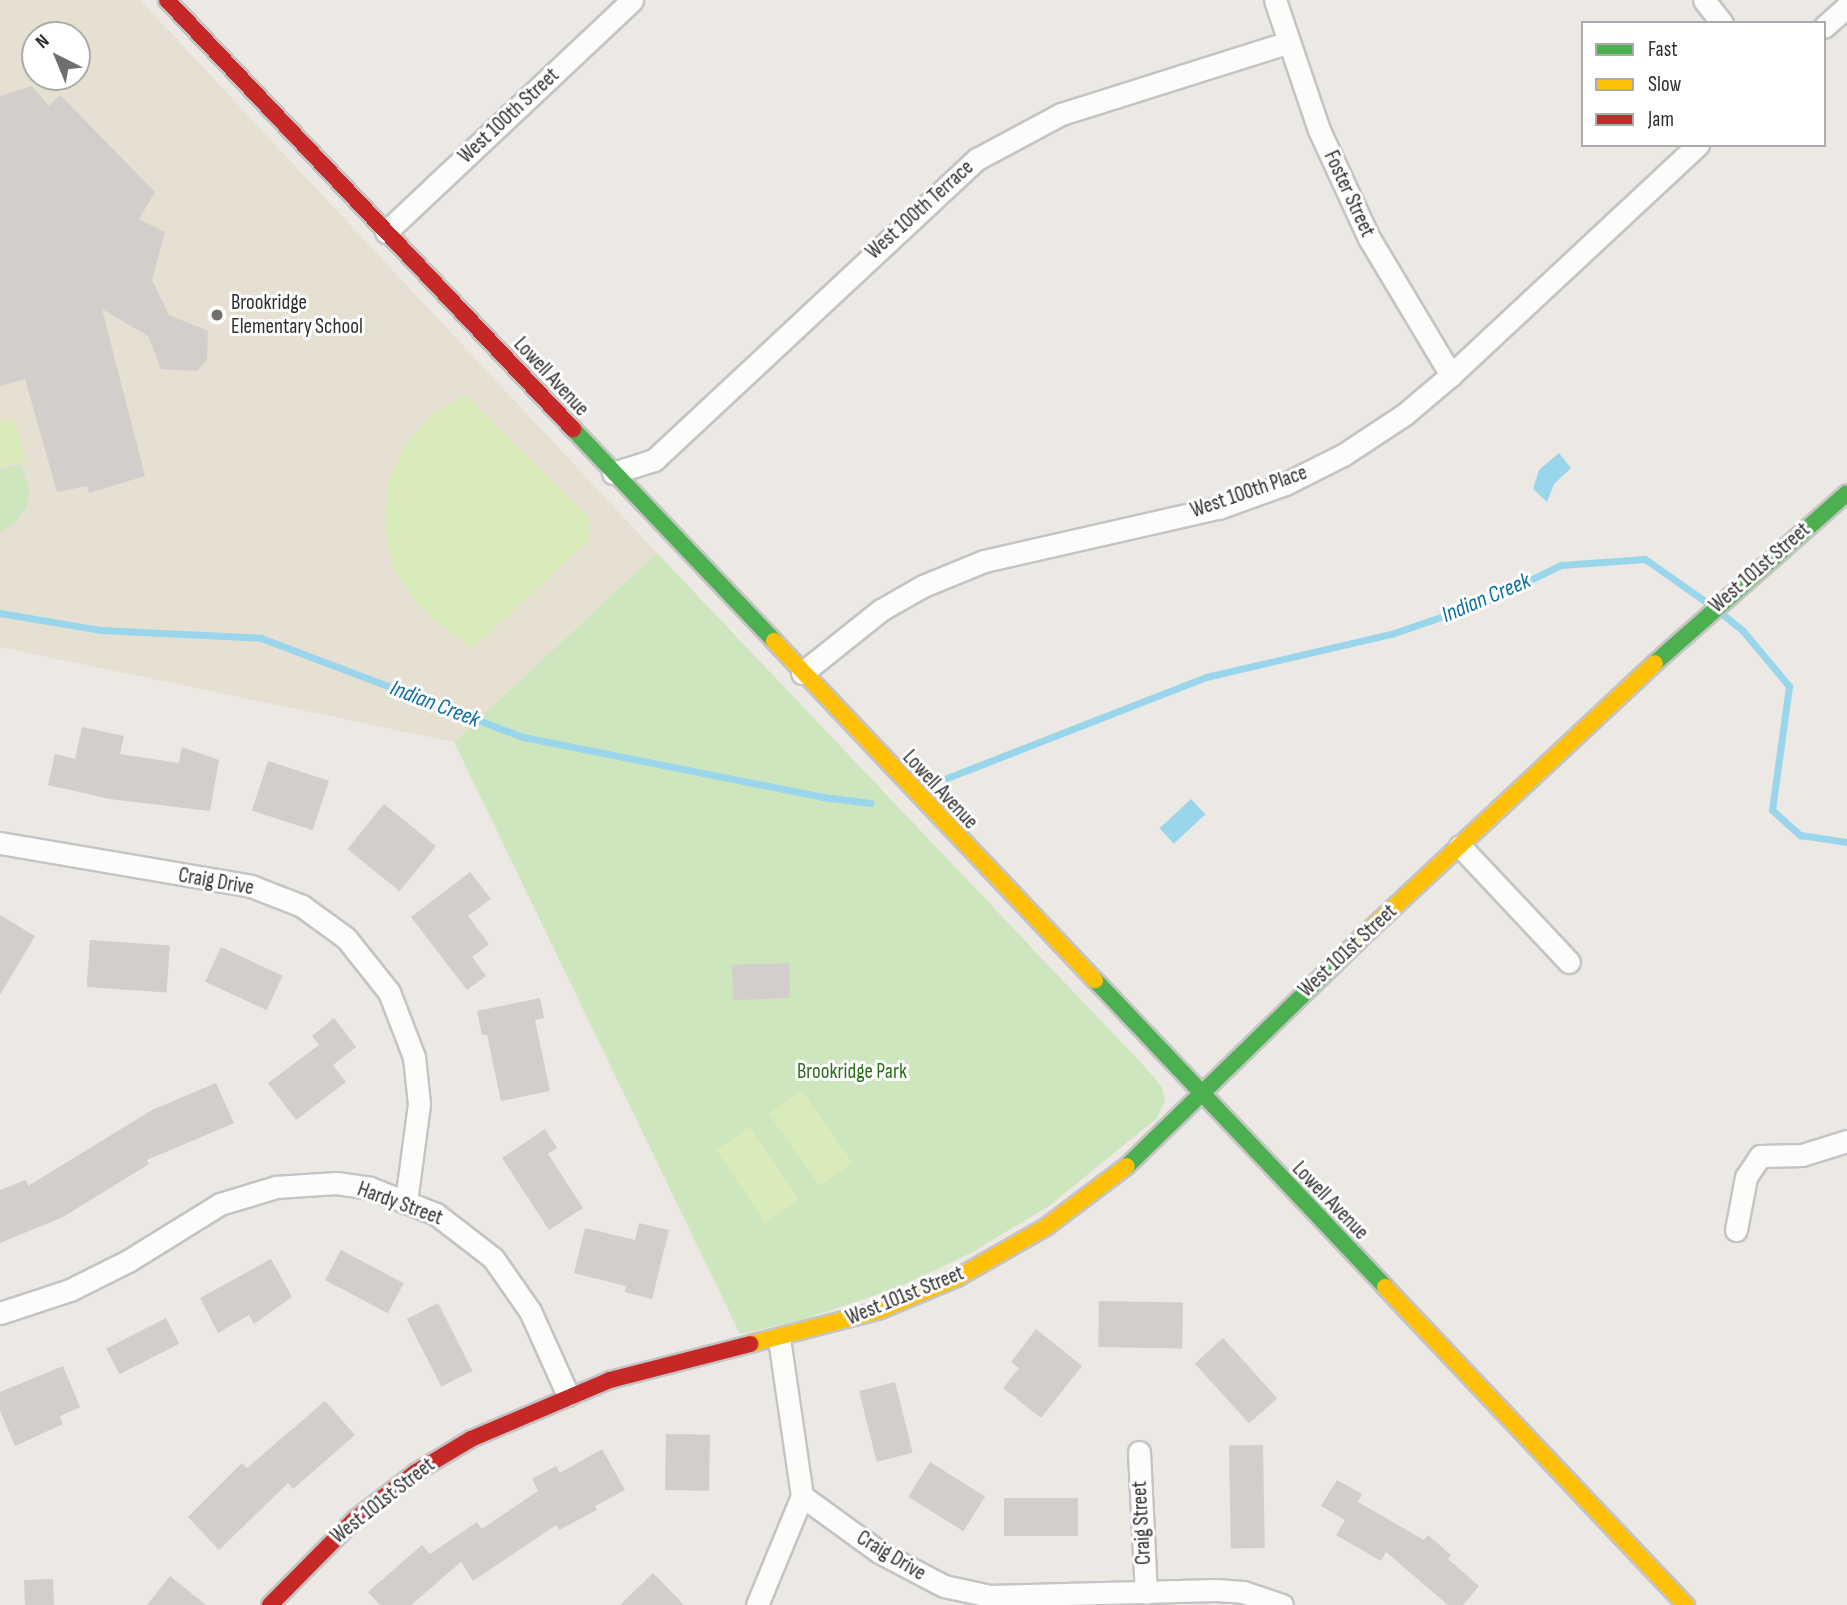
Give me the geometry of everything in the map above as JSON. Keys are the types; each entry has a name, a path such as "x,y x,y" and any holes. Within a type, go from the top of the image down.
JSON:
{"street":[{"name":"Lowell Avenue","path":"167,0 1199,1095 1686,1605"},
{"name":"West 100th Street","path":"386,232 632,0"},
{"name":"Foster Street","path":"1275,0 1286,43 1368,238 1451,375"},
{"path":"1704,0 1721,21"},
{"path":"1826,25 1847,6"},
{"name":"West 100th Terrace","path":"613,473 654,460 900,227 986,153 1062,114 1286,43"},
{"name":"West 100th Place","path":"802,673 881,610 923,586 984,561 1218,508 1285,484 1343,455 1405,414 1451,375 1696,147"},
{"name":"West 101st Street","path":"270,1605 355,1519 416,1472 471,1439 568,1395 610,1380 779,1339 878,1311 957,1278 1046,1227 1109,1182 1460,846 1747,577 1847,493"},
{"name":"Craig Drive","path":"0,843 251,886 302,906 346,938 389,992 414,1057 419,1104 406,1202"},
{"path":"1460,846 1569,962"},
{"path":"1736,1230 1746,1177 1760,1156 1802,1155 1847,1141"},
{"name":"Hardy Street","path":"0,1313 70,1290 128,1261 199,1215 253,1192 336,1183 370,1188 436,1213 493,1258 530,1311 568,1395"},
{"path":"757,1605 802,1496 779,1339"},
{"name":"Craig Street","path":"1139,1452 1146,1593"},
{"name":"Craig Drive","path":"802,1496 879,1552 944,1586 989,1596 1243,1592 1282,1605"}],"shaded area":[{"name":"Brookridge Elementary School","path":"0,0 140,0 657,553 454,742 0,647"}],"green space":[{"path":"465,395 589,517 589,540 473,649 433,620 411,596 393,567 385,525 389,481 405,445 433,414"},
{"path":"14,418 26,461 0,467 0,421"},
{"path":"21,464 30,492 26,508 14,524 0,533 0,469"},
{"name":"Brookridge Park","path":"657,553 1143,1065 1162,1087 1165,1100 1157,1118 1049,1206 969,1254 899,1287 805,1319 740,1334 454,742"},
{"path":"802,1090 853,1163 819,1186 768,1114"},
{"path":"750,1127 799,1200 765,1223 716,1150"}],"water":[{"path":"1559,453 1571,468 1554,484 1547,502 1533,489 1539,470"},
{"path":"1191,799 1205,814 1174,844 1160,828"}],"building":[{"path":"21,89 36,91 49,106 60,95 155,192 139,219 165,232 152,280 169,315 208,331 207,360 197,371 161,369 148,336 102,309 145,476 89,493 87,486 57,492 25,379 0,386 0,96"},
{"path":"82,727 124,736 120,754 179,763 182,747 219,760 210,811 110,799 48,785 55,754 75,759"},
{"path":"268,761 329,781 313,830 252,810"},
{"path":"384,804 436,846 400,891 347,849"},
{"path":"470,872 491,899 468,916 489,944 472,957 486,976 467,990 411,917"},
{"path":"0,915 35,936 0,995"},
{"path":"90,940 170,946 167,992 87,987"},
{"path":"221,947 283,976 267,1010 205,981"},
{"path":"789,963 790,998 733,1000 732,965"},
{"path":"540,998 544,1018 535,1020 550,1091 501,1101 487,1035 482,1035 477,1011"},
{"path":"334,1018 356,1047 333,1065 346,1082 296,1120 268,1083 319,1045 312,1036"},
{"path":"216,1083 234,1123 147,1160 149,1164 63,1217 0,1243 0,1190 26,1180 28,1186 152,1110"},
{"path":"545,1129 557,1148 548,1154 583,1208 549,1230 502,1158"},
{"path":"639,1223 669,1230 652,1299 625,1292 626,1286 574,1273 585,1228 635,1240"},
{"path":"341,1250 404,1283 388,1313 325,1280"},
{"path":"271,1259 292,1297 254,1324 249,1315 218,1333 200,1298"},
{"path":"1099,1301 1183,1302 1182,1348 1098,1347"},
{"path":"438,1303 473,1371 441,1387 407,1319"},
{"path":"166,1318 179,1344 119,1374 106,1348"},
{"path":"1036,1329 1082,1366 1041,1418 1003,1388 1019,1368 1011,1362"},
{"path":"1223,1338 1277,1398 1249,1424 1195,1363"},
{"path":"63,1366 80,1407 60,1416 63,1424 15,1446 0,1411 0,1392"},
{"path":"895,1382 913,1453 877,1462 859,1391"},
{"path":"325,1401 355,1435 293,1489 288,1483 219,1550 188,1517 242,1463 247,1468"},
{"path":"666,1434 710,1435 709,1491 665,1490"},
{"path":"1263,1445 1265,1548 1231,1549 1229,1446"},
{"path":"602,1449 625,1490 595,1506 597,1510 559,1530 556,1525 473,1581 461,1562 411,1605 380,1605 368,1592 422,1545 430,1554 477,1522 482,1529 538,1491 532,1479 556,1466 560,1473"},
{"path":"930,1462 985,1496 963,1531 908,1497"},
{"path":"1337,1480 1362,1494 1358,1502 1424,1540 1428,1535 1451,1555 1448,1559 1479,1586 1463,1605 1448,1605 1386,1552 1381,1561 1336,1535 1345,1520 1321,1506"},
{"path":"1004,1498 1078,1498 1078,1536 1004,1536"},
{"path":"653,1573 684,1605 620,1605"},
{"path":"170,1576 206,1605 147,1605"},
{"path":"53,1579 54,1605 25,1605 24,1580"}],"waterway":[{"name":"Indian Creek","path":"947,778 1206,677 1391,634 1482,603 1561,565 1645,559 1709,604"},
{"name":"Indian Creek","path":"0,613 100,630 261,638 523,737 823,797 871,803"},
{"name":"Indian Creek","path":"1721,613 1743,631 1789,686 1772,810 1800,835 1847,842"}],"traffic: fast":[{"path":"573,429 774,641"},
{"path":"1655,663 1847,493"},
{"path":"1127,1166 1359,940"},
{"path":"1095,980 1385,1287"}],"traffic: slow":[{"path":"774,641 1095,980"},
{"path":"1359,940 1655,663"},
{"path":"750,1344 878,1311 957,1278 1046,1227 1127,1166"},
{"path":"1385,1287 1686,1605"}],"traffic: jam":[{"path":"167,0 573,429"},
{"path":"270,1605 355,1519 416,1472 471,1439 610,1380 750,1344"}],"place":[{"name":"Brookridge Elementary School","path":"217,315"}]}
